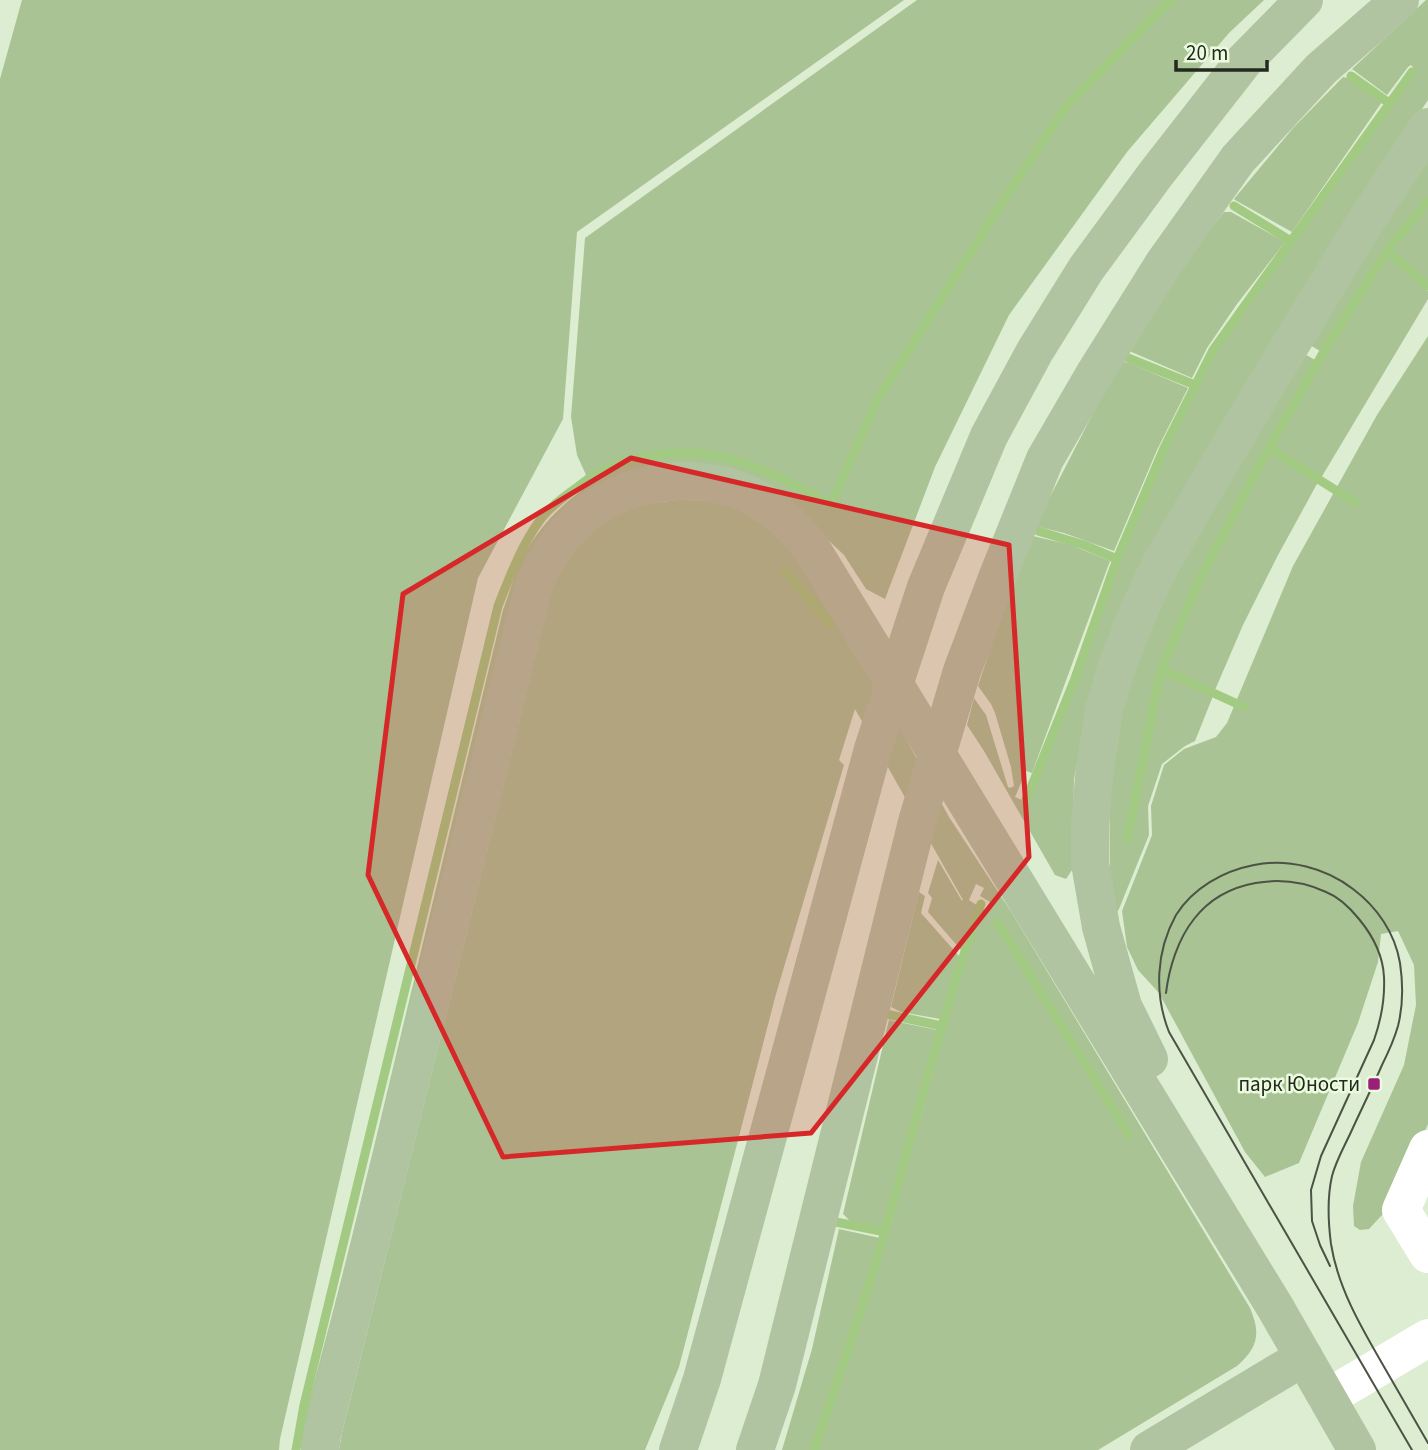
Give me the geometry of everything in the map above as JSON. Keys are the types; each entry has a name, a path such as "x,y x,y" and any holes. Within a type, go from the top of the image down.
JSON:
{"main road":[{"path":"678,1450 702,1379 873,748 926,587 989,436 1035,351 1086,269 1244,61 1304,0"},
{"path":"755,1450 780,1372 917,822 962,671 1045,459 1094,373 1164,262 1238,159 1321,69 1400,0"},
{"path":"1275,1307 1123,1006 1101,927 1090,863 1094,777 1104,710 1116,669 1159,568 1358,232 1428,127"},
{"path":"320,1450 536,581 548,556 565,533 586,514 609,499 635,488 662,482 691,481 718,485 745,494 770,507 792,525 810,545 1275,1307 1357,1450"},
{"path":"1149,1450 1304,1357"}],"street":[{"path":"1428,1149 1401,1210 1428,1254"},
{"path":"1327,1398 1428,1338"}],"highlighted area":[{"path":"631,458 1009,545 1029,857 811,1133 503,1157 368,875 403,594"}],"green space":[{"path":"22,0 904,0 577,232 563,419 478,578 279,1450 0,1450 0,79"},
{"path":"917,0 1264,0 1229,33 1127,152 1009,315 935,467 885,599 866,589 844,555 803,516 765,488 565,515 311,1450 301,1450 310,1398 349,1251 503,610 518,567 532,542 554,515 590,484 577,455 571,417 585,238"},
{"path":"1426,0 1428,100 1342,227 1089,703 1074,779 1072,870 1066,879 1055,875 967,725 974,698 986,715 1008,787 1014,786 995,713 978,686 1007,598 1033,536 1071,545 1110,561 1032,773 1026,771 1015,797 1026,802 1050,749 1119,558 1167,448 1215,350 1415,70 1411,65 1408,67 1387,95 1352,69"},
{"path":"1343,77 1382,102 1292,232 1235,200 1293,128"},
{"path":"1428,154 1428,197 1385,249 1320,351 1308,344"},
{"path":"1428,203 1428,284 1389,251"},
{"path":"1224,212 1231,212 1285,242 1237,304 1207,348 1192,378 1127,350 1181,266"},
{"path":"1387,255 1428,291 1428,299 1321,478 1272,447 1328,347"},
{"path":"1428,336 1428,1124 1394,1202 1369,1229 1360,1230 1354,1226 1353,1206 1361,1162 1404,1065 1416,1005 1414,965 1398,931 1381,934 1378,962 1358,1023 1299,1163 1265,1177 1245,1152 1159,993 1138,970 1127,947 1122,911 1152,835 1151,806 1164,765 1184,749 1216,737 1227,723 1293,566 1377,415"},
{"path":"1303,353 1315,360 1200,574 1159,665 1124,841 1129,841 1162,674 1213,696 1195,741 1162,764 1148,806 1149,835 1114,917 1110,885 1109,776 1129,679 1165,596 1226,481"},
{"path":"1120,361 1188,388 1157,450 1114,551 1035,526"},
{"path":"1270,451 1318,482 1243,625 1215,690 1164,666 1201,581"},
{"path":"645,499 726,501 786,539 869,672 949,817 1012,913 1250,1308 1256,1325 1256,1340 1237,1366 1098,1450 818,1450 888,1236 966,953 982,908 986,910 990,902 980,896 984,888 976,884 969,900 978,906 961,950 928,912 932,898 928,893 938,860 963,900 855,709 839,760 844,765 776,994 679,1367 645,1450 339,1450 555,578 591,528","holes":["998,919 1132,1137 1129,1139 994,923"]},
{"path":"919,892 925,896 921,913 959,956 940,1019 901,1012 891,1007"},
{"path":"889,1020 937,1030 883,1228 851,1222 843,1214"},
{"path":"839,1229 880,1238 812,1450 782,1450 812,1349"}],"waterway":[{"path":"296,1450 304,1405 498,606 533,530 563,497 594,475 626,461 662,454 699,454 734,460 771,474 831,504 877,401 999,207 1067,105 1172,0"},
{"path":"1026,800 1074,681 1117,559 1164,448 1213,350 1412,72"},
{"path":"1351,76 1389,103"},
{"path":"1127,840 1161,669 1200,579 1269,448 1327,346 1387,251 1428,201"},
{"path":"1234,206 1291,241"},
{"path":"1387,251 1428,286"},
{"path":"1128,358 1195,385"},
{"path":"1269,448 1356,503"},
{"path":"1038,531 1084,545 1117,559"},
{"path":"785,571 830,624"},
{"path":"1161,669 1244,707"},
{"path":"814,1450 869,1286 942,1026 981,904"},
{"path":"997,922 1129,1135"},
{"path":"886,1014 942,1026"},
{"path":"836,1222 885,1232"}],"tram line":[{"path":"1412,1450 1169,1032 1164,1018 1159,973 1164,943 1176,915 1200,889 1220,876 1242,868 1267,863 1293,864 1331,875 1370,904 1384,922 1398,952 1402,986 1398,1026 1334,1170 1329,1193 1329,1227 1334,1260 1351,1307 1428,1443"},
{"path":"1166,993 1175,954 1188,927 1207,906 1238,888 1274,881 1309,886 1340,900 1369,932 1383,969 1381,1017 1374,1040 1321,1156 1311,1190 1312,1221 1330,1266"}],"place":[{"name":"парк Юности","path":"1374,1084"}]}
